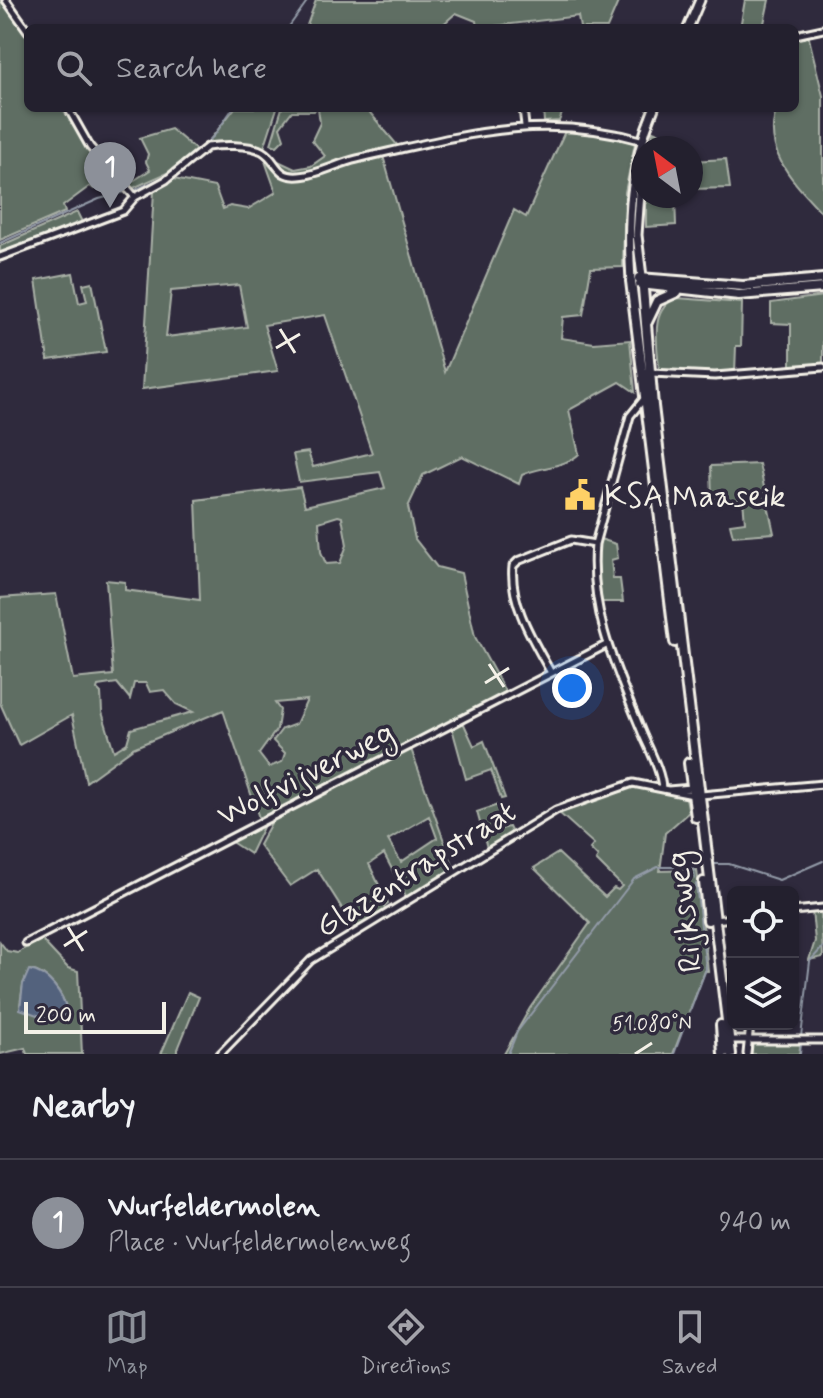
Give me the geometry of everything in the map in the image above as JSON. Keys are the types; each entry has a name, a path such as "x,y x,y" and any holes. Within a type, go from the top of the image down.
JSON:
{"main road":[{"path":"690,24 700,0"},
{"path":"645,136 652,112"},
{"path":"631,204 631,281 644,400 642,411 661,502"},
{"path":"636,208 637,246 647,323 661,502 698,812"},
{"path":"631,281 743,286 823,279"},
{"path":"642,281 709,293"},
{"path":"647,323 655,303 664,296 767,294 823,288"},
{"name":"Rijksweg","path":"698,812 731,1054"},
{"name":"Rijksweg","path":"698,812 723,1054"}],"street":[{"path":"6,0 24,25"},
{"path":"799,34 823,29"},
{"path":"70,112 90,147 131,193"},
{"path":"523,112 525,126"},
{"path":"0,257 114,215 131,193 166,180 207,147 256,149 264,152 277,171 288,176 302,176 345,161 461,135 525,126 564,125 605,130 631,140"},
{"path":"650,373 715,376 823,367"},
{"path":"642,411 630,416 595,544 596,600 606,645 665,789"},
{"path":"551,673 527,628 516,591 513,566 518,561 571,540 595,544"},
{"name":"Wolfvijverweg","path":"26,943 606,645"},
{"name":"Glazentrapstraat","path":"220,1054 311,960 556,810 624,784 642,783 695,793 823,784"},
{"path":"799,910 823,908"},
{"path":"714,920 727,919"},
{"path":"747,1054 750,1030"},
{"path":"730,1040 823,1040"}],"green space":[{"path":"0,0 24,30 24,112 68,112 90,151 115,181 109,186 104,182 94,189 90,186 63,206 65,212 0,240"},
{"path":"316,0 619,0 609,24 579,24 578,16 511,24 476,24 476,21 456,13 444,24 307,24"},
{"path":"745,0 769,0 764,24 741,24"},
{"path":"808,34 823,96 823,214 783,166 773,139 776,112 799,112 799,36"},
{"path":"232,112 276,112 264,148 205,146"},
{"path":"281,112 291,112 280,127 284,139 277,146 271,144"},
{"path":"319,112 369,112 398,146 300,174 283,172 274,159 295,169 311,166 325,156 312,140 320,123"},
{"path":"543,112 563,112 559,121 544,122"},
{"path":"578,128 631,142 631,163 625,192 623,267 591,268 583,315 563,317 561,338 594,343 630,340 635,392 620,382 569,410 579,454 567,462 522,475 519,484 462,456 423,475 408,507 415,539 437,567 461,573 475,637 506,693 260,821 223,710 133,748 86,782 72,715 19,745 0,703 0,598 56,594 73,679 113,675 106,580 125,582 125,590 200,600 196,500 300,487 305,506 385,488 380,472 299,482 293,454 308,452 313,467 372,453 325,315 264,325 278,371 142,389 154,191 174,179 215,187 223,209 230,206 248,209 276,192 265,161 281,177 295,180 383,156 445,372 514,210 526,217 566,129","holes":["239,285 247,327 166,337 171,291","342,517 347,545 340,563 326,564 321,552 319,522","117,683 130,699 134,683 146,683 150,692 164,690 176,704 193,712 131,729 127,743 114,751 102,712 101,693 97,689 98,686","307,700 296,724 282,729 273,741 285,753 282,762 269,767 259,754 277,729 280,710 275,703"]},
{"path":"171,129 196,150 167,173 131,189 127,185 150,170 146,162 148,154 140,138"},
{"path":"726,159 730,188 703,189 703,160"},
{"path":"646,208 675,208 676,225 646,227"},
{"path":"77,212 83,224 0,255 0,246"},
{"path":"73,273 79,303 87,301 83,284 92,282 106,352 48,360 36,280"},
{"path":"823,296 823,365 791,367 791,324 771,323 771,303"},
{"path":"677,298 742,303 741,346 736,346 735,373 659,370 658,319 668,303"},
{"path":"759,464 774,533 733,536 730,524 745,522 743,500 712,500 711,466"},
{"path":"600,539 616,544 618,558 611,560 613,579 620,579 623,602 600,602 595,561"},
{"path":"463,722 474,746 484,741 505,798 501,799 491,770 466,779 452,728"},
{"path":"411,749 454,869 407,898 384,854 369,864 388,904 384,907 386,911 359,928 354,927 317,869 290,886 259,845 272,821","holes":["429,816 437,838 401,862 388,840"]},
{"path":"633,786 686,798 689,812 665,833 660,871 697,870 708,971 705,971 673,1054 504,1054 530,1008 590,923 534,868 558,853 605,897 614,888 618,890 622,886 596,860 598,857 590,849 594,844 558,812"},
{"path":"498,805 505,821 498,824 500,829 509,827 512,833 487,848 477,812"},
{"path":"264,825 250,854 230,841"},
{"path":"821,910 823,957 809,960 815,941 812,911"},
{"path":"40,938 68,968 78,971 82,1054 27,1054 25,1048 0,1054 0,942 7,951 18,953","holes":["30,970 54,985 62,998 67,1011 61,1015 49,1017 20,1005 23,984"]},
{"path":"188,992 199,997 176,1054 161,1054"},
{"path":"753,1041 801,1042 799,1054 749,1054"}],"water":[{"path":"29,970 43,975 54,985 65,1004 67,1011 64,1015 40,1016 20,1009 23,984"}],"waterway":[{"path":"291,24 308,0"},
{"path":"0,243 99,199 137,189 168,175 214,136 230,112"},
{"path":"715,864 729,864 779,880 823,861"},
{"path":"508,1054 517,1032 634,879 658,867 695,867"},
{"path":"694,868 695,879"},
{"path":"674,1054 706,969 696,884"},
{"path":"801,1037 810,961 823,947"},
{"path":"800,1054 801,1043"}],"place":[{"name":"Wurfeldermolen","path":"110,208"},
{"name":"KSA Maaseik","path":"580,495"}]}
